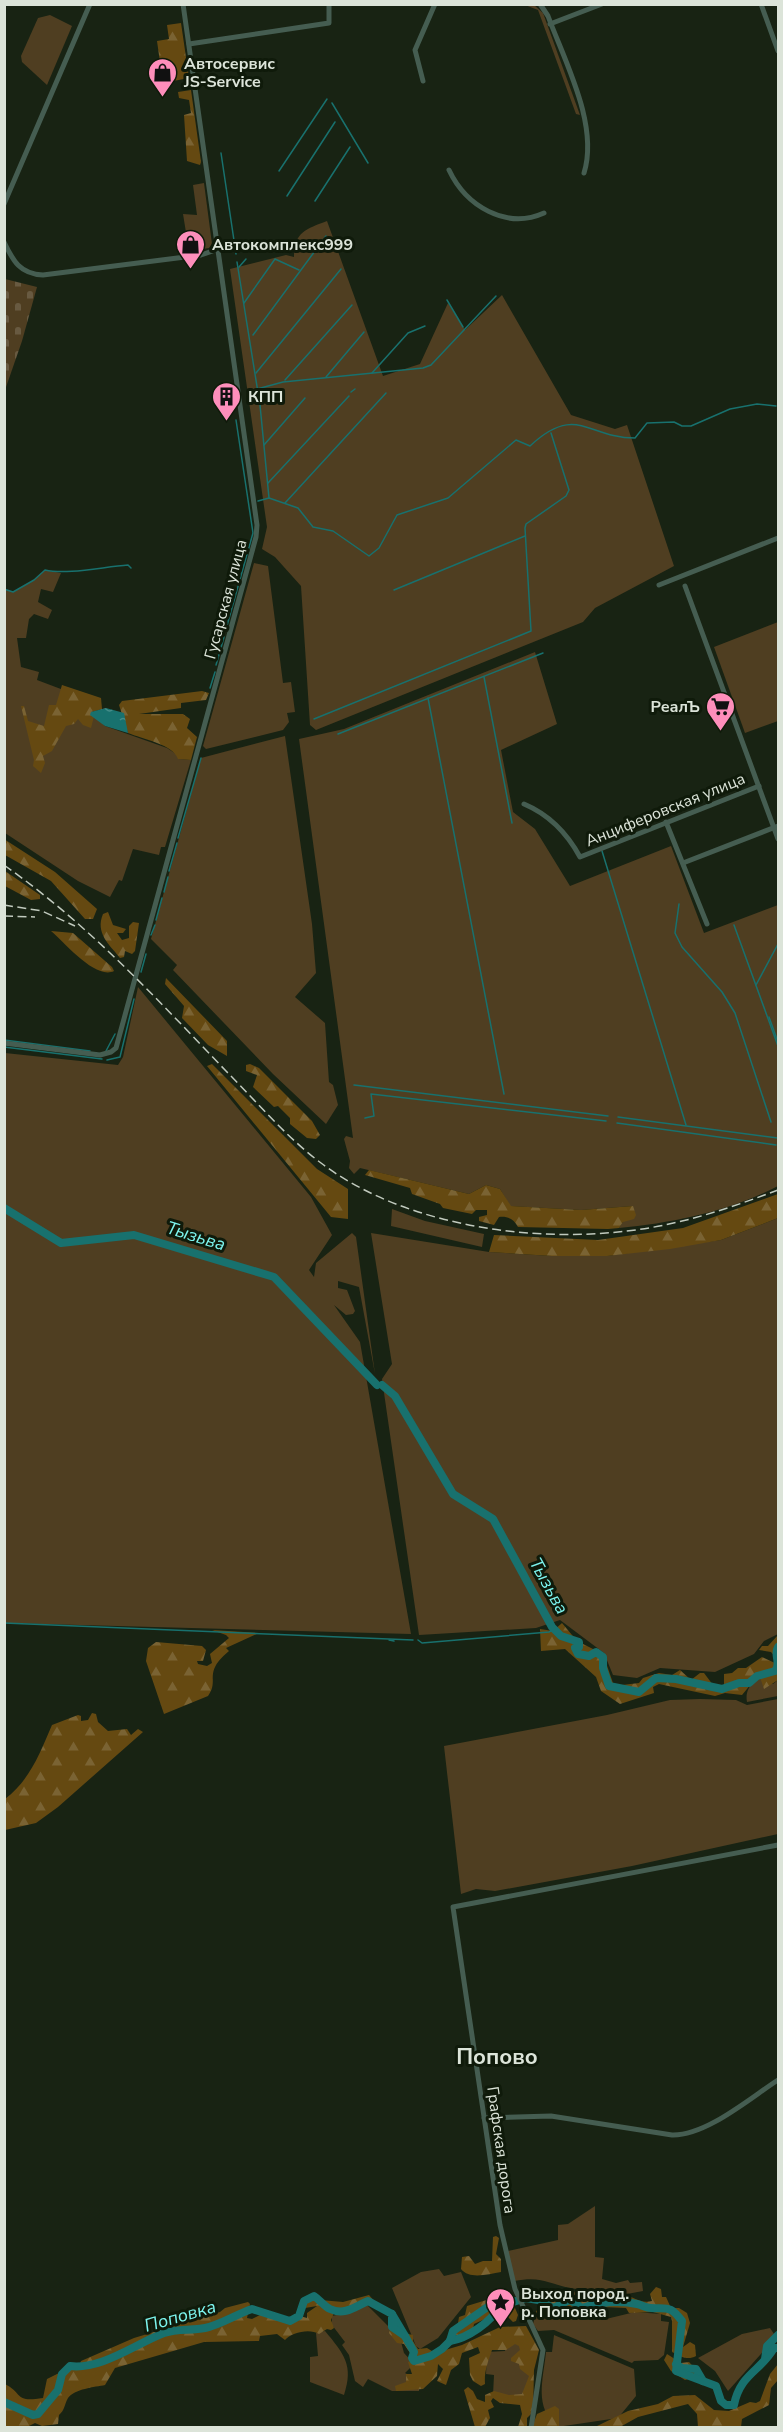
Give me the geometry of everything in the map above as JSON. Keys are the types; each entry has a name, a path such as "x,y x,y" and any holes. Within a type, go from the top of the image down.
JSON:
{"street":[{"path":"4,204 90,4"},
{"name":"Гусарская улица","path":"4,1043 91,1055 111,1052 119,1040 199,755 253,551 257,525 183,4"},
{"path":"189,44 331,21 329,4"},
{"path":"423,81 415,50 435,4"},
{"path":"540,4 550,24 586,121 589,146 584,173"},
{"path":"550,24 602,4"},
{"path":"761,4 778,51"},
{"path":"449,170 458,186 482,208 515,219 544,213"},
{"path":"4,242 17,265 29,274 43,275 201,255 218,249"},
{"path":"659,585 778,538"},
{"path":"685,586 776,827 778,839"},
{"name":"Анциферовская улица","path":"524,804 555,823 572,841 580,857 759,786"},
{"path":"666,822 706,924"},
{"path":"683,863 776,827"},
{"name":"Графская дорога","path":"531,2427 543,2350 538,2334 515,2289 500,2225 453,1906 778,1845"},
{"path":"484,2118 552,2116 672,2135 688,2134 703,2128 778,2080"}],"green space":[{"path":"525,5 534,5 543,13 580,115 576,114 538,10"},
{"path":"50,15 72,26 47,85 22,62 21,56 38,18"},
{"path":"181,23 189,78 163,83 157,41 169,39 167,25"},
{"path":"191,90 200,165 187,161 184,115 191,113 189,100 179,98 178,92"},
{"path":"204,183 212,244 209,248 189,251 183,214 197,215 193,185"},
{"path":"327,221 383,376 420,364 448,303 465,330 502,295 571,415 615,429 627,425 674,566 595,608 583,622 316,730 310,725 301,586 275,557 262,549 267,527 230,269 286,255 294,257 299,237 313,226"},
{"path":"5,279 37,287 5,390"},
{"path":"254,563 268,566 283,683 291,682 295,712 287,713 289,722 283,730 206,749 203,746"},
{"path":"45,570 61,573 53,592 41,589 38,602 52,610 48,619 34,614 29,619 26,638 17,638 21,667 39,672 37,680 98,703 102,709 91,712 105,726 167,748 179,759 191,760 165,847 161,847 159,855 133,849 122,881 119,880 110,897 78,881 5,833 4,589 13,592 34,580"},
{"path":"778,622 778,721 745,733 714,647"},
{"path":"535,652 557,724 501,750 513,812 535,829 570,886 671,846 704,933 778,905 778,1186 760,1195 721,1209 681,1219 619,1228 633,1206 581,1210 510,1206 500,1189 486,1185 469,1194 360,1168 354,1174 349,1168 350,1161 344,1139 346,1136 353,1138 299,739 344,729"},
{"path":"62,685 101,698 102,709 91,712 94,716 91,728 83,725 78,719 74,724 66,726 52,751 43,756 45,763 41,773 33,766 34,760 21,706 24,706 28,721 44,726 49,705 56,705"},
{"path":"202,691 209,693 206,700 181,703 181,708 139,714 183,714 190,719 187,728 197,737 191,760 178,759 170,749 128,733 119,705 122,701"},
{"path":"285,736 312,924 316,973 295,997 325,1023 329,1082 333,1085 338,1105 326,1124 273,1074 173,970 177,965 151,939 201,758"},
{"path":"4,839 55,872 97,909 93,919 85,919 51,881 5,855"},
{"path":"5,871 40,895 40,899 31,900 5,886"},
{"path":"108,912 113,925 126,929 123,933 117,933 122,940 129,938 129,926 133,922 139,923 135,951 132,954 125,951 124,957 120,958 104,938 101,921 103,914"},
{"path":"51,931 73,933 114,971 107,972 90,966"},
{"path":"166,978 227,1041 227,1056 208,1045 182,1018 184,1006 165,984"},
{"path":"138,987 311,1197 332,1235 309,1270 314,1277 316,1263 352,1233 356,1237 375,1374 359,1287 338,1281 338,1288 347,1290 355,1311 353,1314 346,1315 334,1305 360,1342 411,1634 5,1623 5,1053 118,1065 123,1057"},
{"path":"212,1064 317,1169 348,1189 348,1219 331,1217 207,1066"},
{"path":"250,1064 259,1068 312,1121 320,1135 316,1139 307,1138 290,1124 290,1118 278,1106 274,1107 253,1087 257,1075 246,1071 246,1065"},
{"path":"369,1170 469,1194 486,1185 500,1189 511,1206 581,1210 633,1206 636,1215 634,1219 623,1222 619,1228 608,1229 518,1227 513,1220 502,1217 499,1217 494,1225 479,1221 479,1217 487,1215 487,1210 476,1210 472,1214 443,1208 440,1204 412,1194 410,1188 365,1175"},
{"path":"778,1194 778,1218 721,1240 670,1249 607,1256 552,1256 489,1252 494,1235 598,1240 683,1228"},
{"path":"392,1209 425,1221 484,1234 482,1247 391,1226"},
{"path":"778,1218 778,1634 764,1641 754,1654 715,1672 660,1668 637,1678 613,1675 604,1653 560,1620 536,1628 419,1635 382,1379 392,1364 371,1233 489,1252 552,1256 607,1256 721,1240"},
{"path":"562,1623 577,1641 603,1654 614,1686 639,1683 643,1678 659,1673 672,1675 680,1670 691,1680 700,1673 704,1673 716,1689 720,1689 724,1687 724,1674 732,1673 738,1668 746,1668 762,1657 777,1664 777,1659 771,1652 759,1650 762,1646 768,1646 778,1635 778,1680 764,1689 760,1677 756,1678 742,1695 725,1693 715,1696 659,1684 653,1687 654,1693 620,1704 601,1691 596,1677 565,1649 541,1651 540,1629 553,1631"},
{"path":"212,1630 259,1633 226,1648 229,1651 216,1665 213,1685 208,1696 164,1714 146,1661 148,1648 156,1642 202,1646 206,1650 203,1661 197,1661 198,1664 207,1666 212,1663 210,1654 229,1638"},
{"path":"760,1677 773,1684 778,1680 778,1696 747,1702 748,1689 756,1678"},
{"path":"778,1699 778,1834 632,1866 495,1891 476,1889 461,1894 444,1746 607,1715 670,1700 736,1700 747,1705"},
{"path":"92,1713 96,1714 98,1722 108,1731 127,1729 131,1735 138,1729 143,1732 58,1807 36,1823 5,1830 5,1799 28,1775 52,1725 78,1715 81,1716 81,1721 88,1720"},
{"path":"595,2206 595,2257 604,2258 602,2279 616,2283 628,2280 630,2283 642,2282 643,2291 627,2294 573,2295 576,2289 546,2281 524,2279 514,2281 508,2251 558,2240 558,2225 568,2224"},
{"path":"493,2237 499,2238 496,2254 501,2259 501,2272 474,2275 461,2269 462,2257 469,2256 475,2264 492,2261"},
{"path":"439,2269 444,2276 461,2272 471,2297 438,2338 420,2349 416,2346 392,2288 421,2272"},
{"path":"656,2287 661,2289 662,2297 666,2297 671,2308 679,2308 687,2313 690,2323 683,2347 690,2342 695,2345 696,2356 687,2358 672,2352 671,2317 653,2312 629,2313 626,2308 604,2307 574,2312 566,2308 555,2309 549,2314 538,2316 536,2311 557,2299 570,2302 580,2296 603,2293 628,2296 648,2302 652,2301 650,2294"},
{"path":"505,2293 509,2294 518,2315 516,2321 513,2322 505,2314 490,2322 485,2319 474,2324 473,2329 460,2337 456,2335 459,2317 465,2315 467,2306 493,2298 499,2306 505,2301"},
{"path":"369,2295 375,2302 372,2305 364,2305 351,2311 336,2308 331,2320 334,2328 331,2330 327,2329 319,2334 310,2331 300,2332 285,2340 277,2334 260,2336 259,2341 204,2342 115,2368 105,2385 85,2389 71,2395 59,2415 58,2424 42,2426 35,2423 27,2427 5,2427 5,2384 23,2398 43,2398 47,2379 59,2373 63,2374 68,2369 78,2368 81,2361 134,2338 220,2312 225,2308 248,2302 250,2304 247,2318 252,2319 264,2313 289,2322 300,2316 307,2318 307,2313 317,2306 305,2308 305,2303 309,2299 343,2302"},
{"path":"365,2303 400,2338 404,2353 414,2364 405,2373 419,2381 419,2391 392,2391 368,2379 363,2387 355,2381 349,2355 342,2345 345,2342 332,2325 332,2316 353,2311"},
{"path":"584,2312 606,2319 635,2312 661,2314 661,2321 669,2322 664,2355 658,2360 632,2363 554,2330 538,2331 533,2324 535,2317"},
{"path":"397,2320 408,2334 413,2335 413,2341 418,2349 427,2348 435,2353 462,2345 500,2327 526,2326 539,2350 534,2370 533,2412 527,2418 527,2427 518,2427 522,2414 520,2405 500,2403 493,2398 491,2401 494,2407 488,2410 490,2418 485,2427 475,2427 464,2390 468,2387 477,2399 485,2402 485,2395 494,2391 509,2395 522,2394 529,2376 520,2369 519,2364 511,2361 511,2358 520,2350 519,2346 515,2344 506,2350 492,2350 485,2384 481,2386 473,2381 470,2375 469,2358 480,2353 478,2347 462,2353 459,2364 451,2370 446,2385 437,2381 443,2369 438,2364 437,2376 423,2389 396,2391 395,2386 406,2382 406,2374 412,2374 408,2362 422,2359 413,2357 413,2353 410,2353 404,2344 397,2343 389,2333 393,2321"},
{"path":"770,2328 776,2337 728,2391 715,2371 698,2358 742,2334"},
{"path":"325,2331 345,2360 348,2376 344,2395 310,2382 310,2357 318,2356 316,2333"},
{"path":"554,2335 634,2369 636,2396 618,2418 557,2427 550,2419 543,2402 542,2383 546,2352 552,2352"},
{"path":"506,2343 532,2343 530,2400 493,2395 494,2375 486,2374 487,2352 505,2351"},
{"path":"667,2354 681,2363 689,2362 701,2375 685,2380 671,2371 664,2360"},
{"path":"778,2364 778,2380 771,2388 769,2405 742,2419 741,2427 698,2427 697,2414 688,2404 638,2417 620,2427 595,2427 628,2411 658,2404 673,2396 695,2395 714,2410 729,2411 750,2402 756,2403 760,2401 770,2374"},
{"path":"555,2406 559,2409 559,2427 532,2427 537,2414"}],"water":[{"path":"106,708 124,713 128,733 105,726 90,715 91,712"}],"waterway":[{"path":"279,171 327,99"},
{"path":"332,103 368,163"},
{"path":"287,196 335,122"},
{"path":"315,201 350,147"},
{"path":"221,153 236,254"},
{"path":"253,335 326,236"},
{"path":"239,267 246,259"},
{"path":"244,303 275,259 299,270"},
{"path":"237,262 260,405 269,498"},
{"path":"256,373 341,269"},
{"path":"257,389 283,382 423,368 431,365 496,296"},
{"path":"447,300 463,327"},
{"path":"285,380 352,305"},
{"path":"372,373 408,333 425,326"},
{"path":"326,377 364,332"},
{"path":"351,392 355,389"},
{"path":"285,503 386,393"},
{"path":"268,483 349,396"},
{"path":"264,445 305,398"},
{"path":"258,501 269,498 298,508 313,527 333,531 369,556 379,548 397,515 448,498 516,440 530,446 546,433 571,425 619,437 635,438 647,423 674,422 682,426 691,426 730,409 757,404 776,406"},
{"path":"226,629 253,533 236,420"},
{"path":"314,719 531,631 526,524 566,496 569,490 551,433"},
{"path":"394,590 525,536"},
{"path":"4,589 13,592 34,580 45,570 74,571 128,565 131,568"},
{"path":"216,665 224,637"},
{"path":"338,734 543,653"},
{"path":"210,688 215,672"},
{"path":"484,677 512,823"},
{"path":"428,698 504,1094"},
{"path":"178,838 201,758"},
{"path":"169,871 177,843"},
{"path":"602,851 686,1125"},
{"path":"164,892 168,877"},
{"path":"156,920 162,898"},
{"path":"679,904 675,933 682,947 722,992 735,1013 771,1122"},
{"path":"151,935 155,925"},
{"path":"734,925 778,1046"},
{"path":"756,985 778,944"},
{"path":"141,972 146,954"},
{"path":"107,1060 120,1057 134,999"},
{"path":"769,1017 778,1042"},
{"path":"106,1051 115,1034"},
{"path":"4,1040 90,1051"},
{"path":"4,1047 102,1059"},
{"path":"354,1085 608,1116"},
{"path":"365,1118 374,1116 371,1094 606,1121"},
{"path":"618,1117 778,1138"},
{"path":"617,1123 776,1145"},
{"name":"Тызьва","path":"4,1208 61,1243 134,1235 274,1277 377,1385"},
{"name":"Тызьва","path":"382,1385 395,1396 453,1494 493,1519 552,1627 561,1636 579,1642 579,1647 575,1648 578,1654 589,1656 596,1652 603,1657 603,1668 609,1686 639,1692 656,1678 676,1679 722,1689 739,1683 749,1683 757,1676 775,1671 778,1665 776,1653 778,1647"},
{"path":"4,1623 413,1640"},
{"path":"418,1640 422,1643 549,1632 554,1629"},
{"path":"389,1640 394,1641"},
{"name":"Поповка","path":"4,2402 33,2415 38,2414 58,2390 62,2374 70,2366 94,2364 164,2333 211,2327 252,2309 290,2321 299,2316 304,2301 314,2296 335,2311 350,2310 368,2301 392,2314 392,2327 405,2336 414,2352 412,2358 414,2361 431,2356 442,2349 450,2341 453,2331 489,2306 500,2306 526,2298 538,2300 553,2308 570,2300 582,2308 616,2302 668,2309 682,2321 676,2371 716,2386 721,2401 726,2405 734,2405 746,2379 774,2348 778,2348"},
{"path":"450,2341 464,2337 478,2328 491,2318 500,2306"},
{"path":"392,2314 405,2336"},
{"path":"765,2359 767,2346 778,2335"},
{"path":"676,2364 682,2368 696,2369 703,2381"}],"railway":[{"path":"4,865 65,912 93,937 308,1153 358,1186 399,1205 443,1219 489,1228 535,1233 582,1234 627,1231 669,1224 711,1213 778,1190"},
{"path":"4,905 42,911 75,926"},
{"path":"4,916 35,917"}],"place":[{"name":"Автосервис JS-Service","path":"163,98"},
{"name":"Автокомплекс999","path":"191,270"},
{"name":"КПП","path":"227,422"},
{"name":"РеалЪ","path":"721,732"},
{"name":"Выход пород. р. Поповка","path":"500,2328"}],"district":[{"name":"Попово","path":"497,2056"}]}
